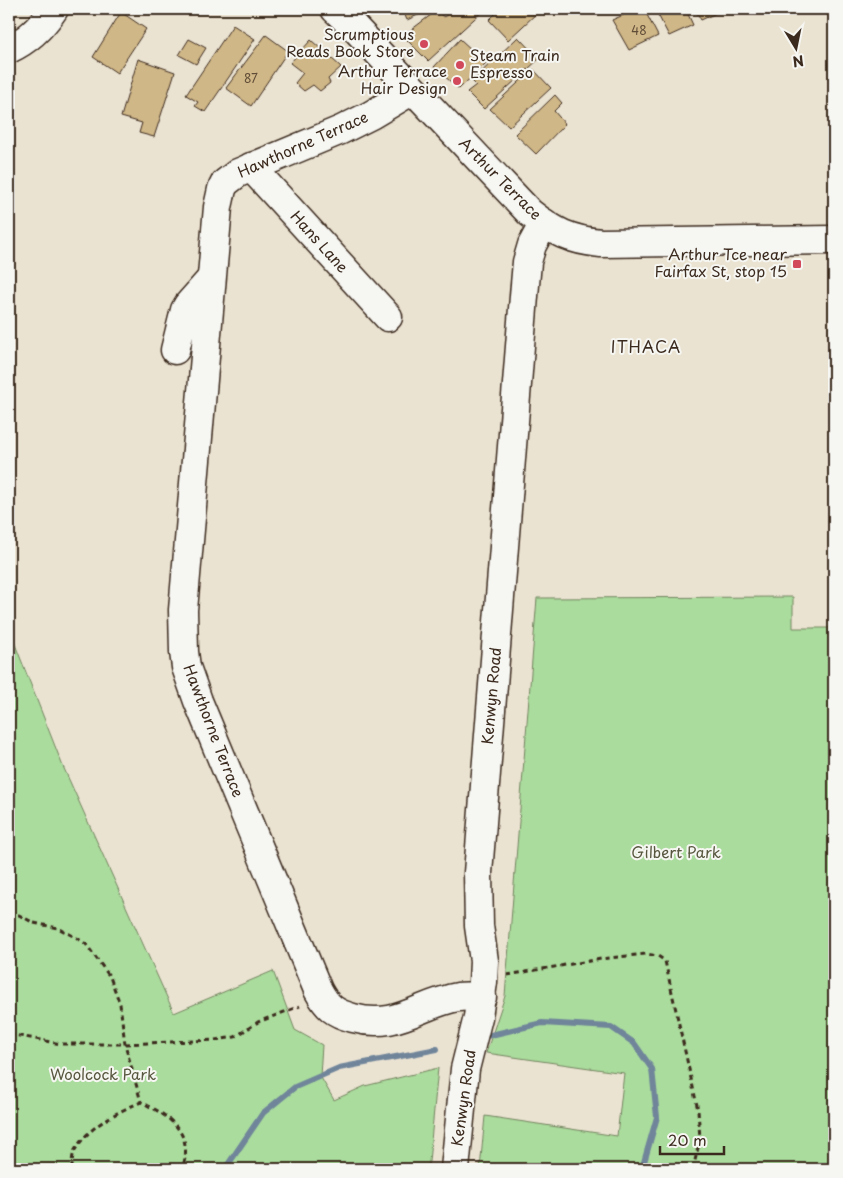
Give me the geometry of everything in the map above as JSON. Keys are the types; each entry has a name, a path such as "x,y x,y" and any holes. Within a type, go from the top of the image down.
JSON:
{"street":[{"path":"9,49 39,29 54,9"},
{"name":"Arthur Terrace","path":"335,9 530,213 557,232 570,238 601,243 834,240"},
{"name":"Hawthorne Terrace","path":"413,90 370,116 341,130 251,167 230,178 222,189 218,206 211,278 183,610 184,652 186,667 198,701 322,998 328,1007 337,1013 375,1022 403,1017 459,997 482,997"},
{"name":"Hans Lane","path":"251,167 388,317"},
{"name":"Kenwyn Road","path":"455,1169 465,1069 482,997 484,961 479,917 478,873 527,262 532,245 544,223"},
{"path":"176,350 185,310 211,278"}],"path":[{"path":"9,915 19,915 34,923 58,928 86,944 110,977 120,1004 125,1044 141,1102"},
{"path":"482,997 506,976 601,959 646,954 658,956 665,961 698,1110 700,1139 693,1169"},
{"path":"9,1034 61,1044 125,1044 215,1040 235,1037 258,1022 322,998"},
{"path":"72,1169 74,1151 91,1130 122,1110 141,1102 161,1111 183,1134 187,1156 182,1169"}],"green space":[{"name":"Gilbert Park","path":"793,597 793,628 834,628 834,1169 480,1169 485,1116 617,1136 624,1073 486,1053 505,996 537,598"},
{"name":"Woolcock Park","path":"9,629 62,764 174,1013 273,971 295,1030 322,1045 320,1076 334,1100 365,1086 438,1068 429,1162 426,1169 9,1169"}],"building":[{"path":"402,9 431,9 407,20"},
{"path":"454,9 485,9 428,61 403,36 436,11 444,17"},
{"path":"500,9 534,9 537,13 508,40 489,20"},
{"path":"637,9 644,9 658,36 629,50 612,20"},
{"path":"655,9 690,9 687,12 693,25 669,36"},
{"path":"695,9 725,9 701,20"},
{"path":"121,12 146,29 117,73 93,57"},
{"path":"233,25 255,39 205,112 195,106 198,102 186,95"},
{"path":"266,35 288,51 251,106 226,88"},
{"path":"518,37 539,59 484,109 467,92 476,85 472,81"},
{"path":"189,39 206,48 196,64 179,55"},
{"name":"Steam Train Espresso","path":"460,39 486,63 459,89 434,67"},
{"path":"311,40 341,67 328,79 330,83 320,91 313,85 304,91 295,83 303,73 290,63"},
{"path":"138,59 175,72 154,137 139,133 142,123 121,117"},
{"path":"533,69 551,88 509,127 490,109"},
{"path":"555,95 562,103 554,111 565,124 536,154 515,134"}],"waterway":[{"path":"482,1037 542,1023 611,1027 634,1043 652,1069 657,1117 642,1169"},
{"path":"225,1169 263,1113 295,1087 339,1068 437,1049"}],"place":[{"name":"Scrumptious Reads Book Store","path":"424,44"},
{"name":"Steam Train Espresso","path":"460,65"},
{"name":"Arthur Terrace Hair Design","path":"457,81"},
{"name":"Arthur Tce near Fairfax St, stop 15","path":"797,264"}],"district":[{"name":"ITHACA","path":"646,347"}]}
